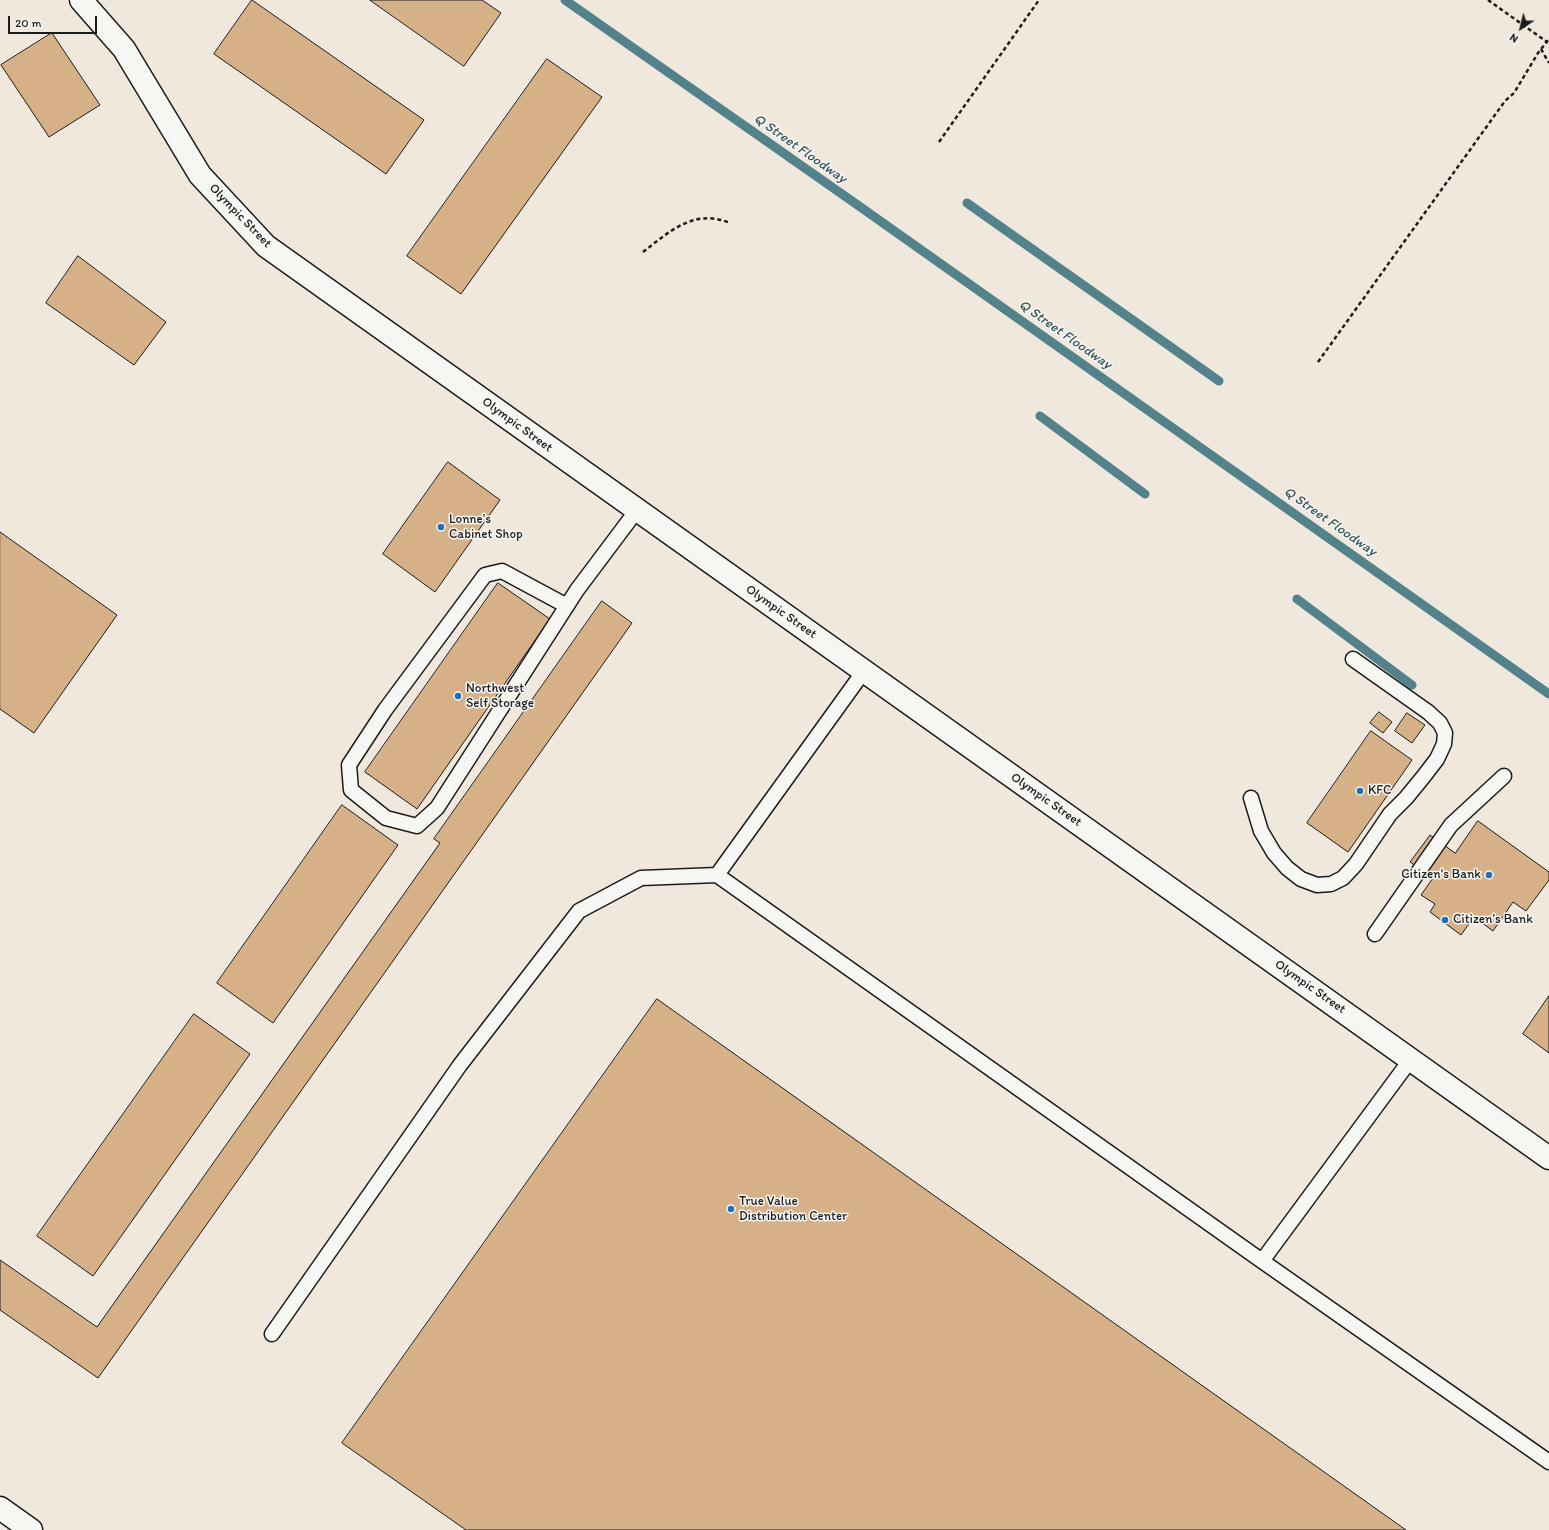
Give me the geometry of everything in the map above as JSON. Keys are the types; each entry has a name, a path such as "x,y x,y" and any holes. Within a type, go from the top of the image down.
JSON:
{"main road":[{"name":"Olympic Street","path":"81,0 124,49 200,175 266,246 1411,1059 1547,1153"},
{"path":"0,1508 31,1530"}],"lane":[{"path":"567,606 502,571 485,575 385,710 349,766 351,790 386,818 417,826 437,808 567,606 637,510"},
{"path":"1251,798 1262,831 1274,853 1287,868 1301,879 1316,885 1331,884 1343,878 1390,814 1437,759 1444,744 1445,733 1440,723 1428,712 1353,659"},
{"path":"717,875 864,671"},
{"path":"1375,934 1416,889 1457,829 1504,776"},
{"path":"272,1334 460,1065 579,911 641,878 717,875 1262,1261 1549,1462"},
{"path":"1262,1261 1411,1059"}],"path":[{"path":"939,142 1039,0"},
{"path":"1318,362 1506,101 1514,94 1548,40 1488,0"},
{"path":"1541,49 1549,63"},
{"path":"643,252 674,228 699,218 724,220 730,223"}],"building":[{"path":"252,0 424,120 386,174 214,54"},
{"path":"370,0 482,0 501,13 464,66"},
{"path":"52,33 100,105 49,137 1,65"},
{"path":"547,59 602,97 461,294 407,256"},
{"path":"78,256 166,322 134,365 46,303"},
{"name":"Lonne’s Cabinet Shop","path":"448,462 500,500 435,592 383,554"},
{"path":"0,532 117,615 34,733 0,709"},
{"name":"Northwest Self Storage","path":"498,583 550,619 417,809 365,772"},
{"path":"602,601 632,623 98,1378 0,1310 0,1260 97,1327 440,843 434,839"},
{"path":"1379,712 1392,722 1383,733 1370,723"},
{"path":"1407,713 1425,725 1412,743 1395,731"},
{"name":"KFC","path":"1371,731 1412,760 1348,852 1307,823"},
{"path":"342,805 398,845 273,1023 217,983"},
{"name":"Citizen's Bank","path":"1478,821 1549,872 1549,880 1526,911 1513,902 1493,931 1474,917 1461,935 1430,912 1435,904 1421,895 1433,878 1410,862 1430,835 1455,853"},
{"path":"1549,996 1549,1053 1523,1034"},
{"name":"True Value Distribution Center","path":"657,999 1406,1530 466,1530 342,1443"},
{"path":"194,1014 250,1054 93,1276 37,1236"}],"waterway":[{"name":"Q Street Floodway","path":"565,0 1549,694"},
{"path":"967,203 1219,381"},
{"path":"1040,416 1145,494"},
{"path":"1297,599 1412,685"}],"place":[{"name":"Lonne’s Cabinet Shop","path":"441,527"},
{"name":"Northwest Self Storage","path":"458,696"},
{"name":"KFC","path":"1360,791"},
{"name":"Citizen's Bank","path":"1489,875"},
{"name":"Citizen’s Bank","path":"1445,920"},
{"name":"True Value Distribution Center","path":"731,1209"}]}
